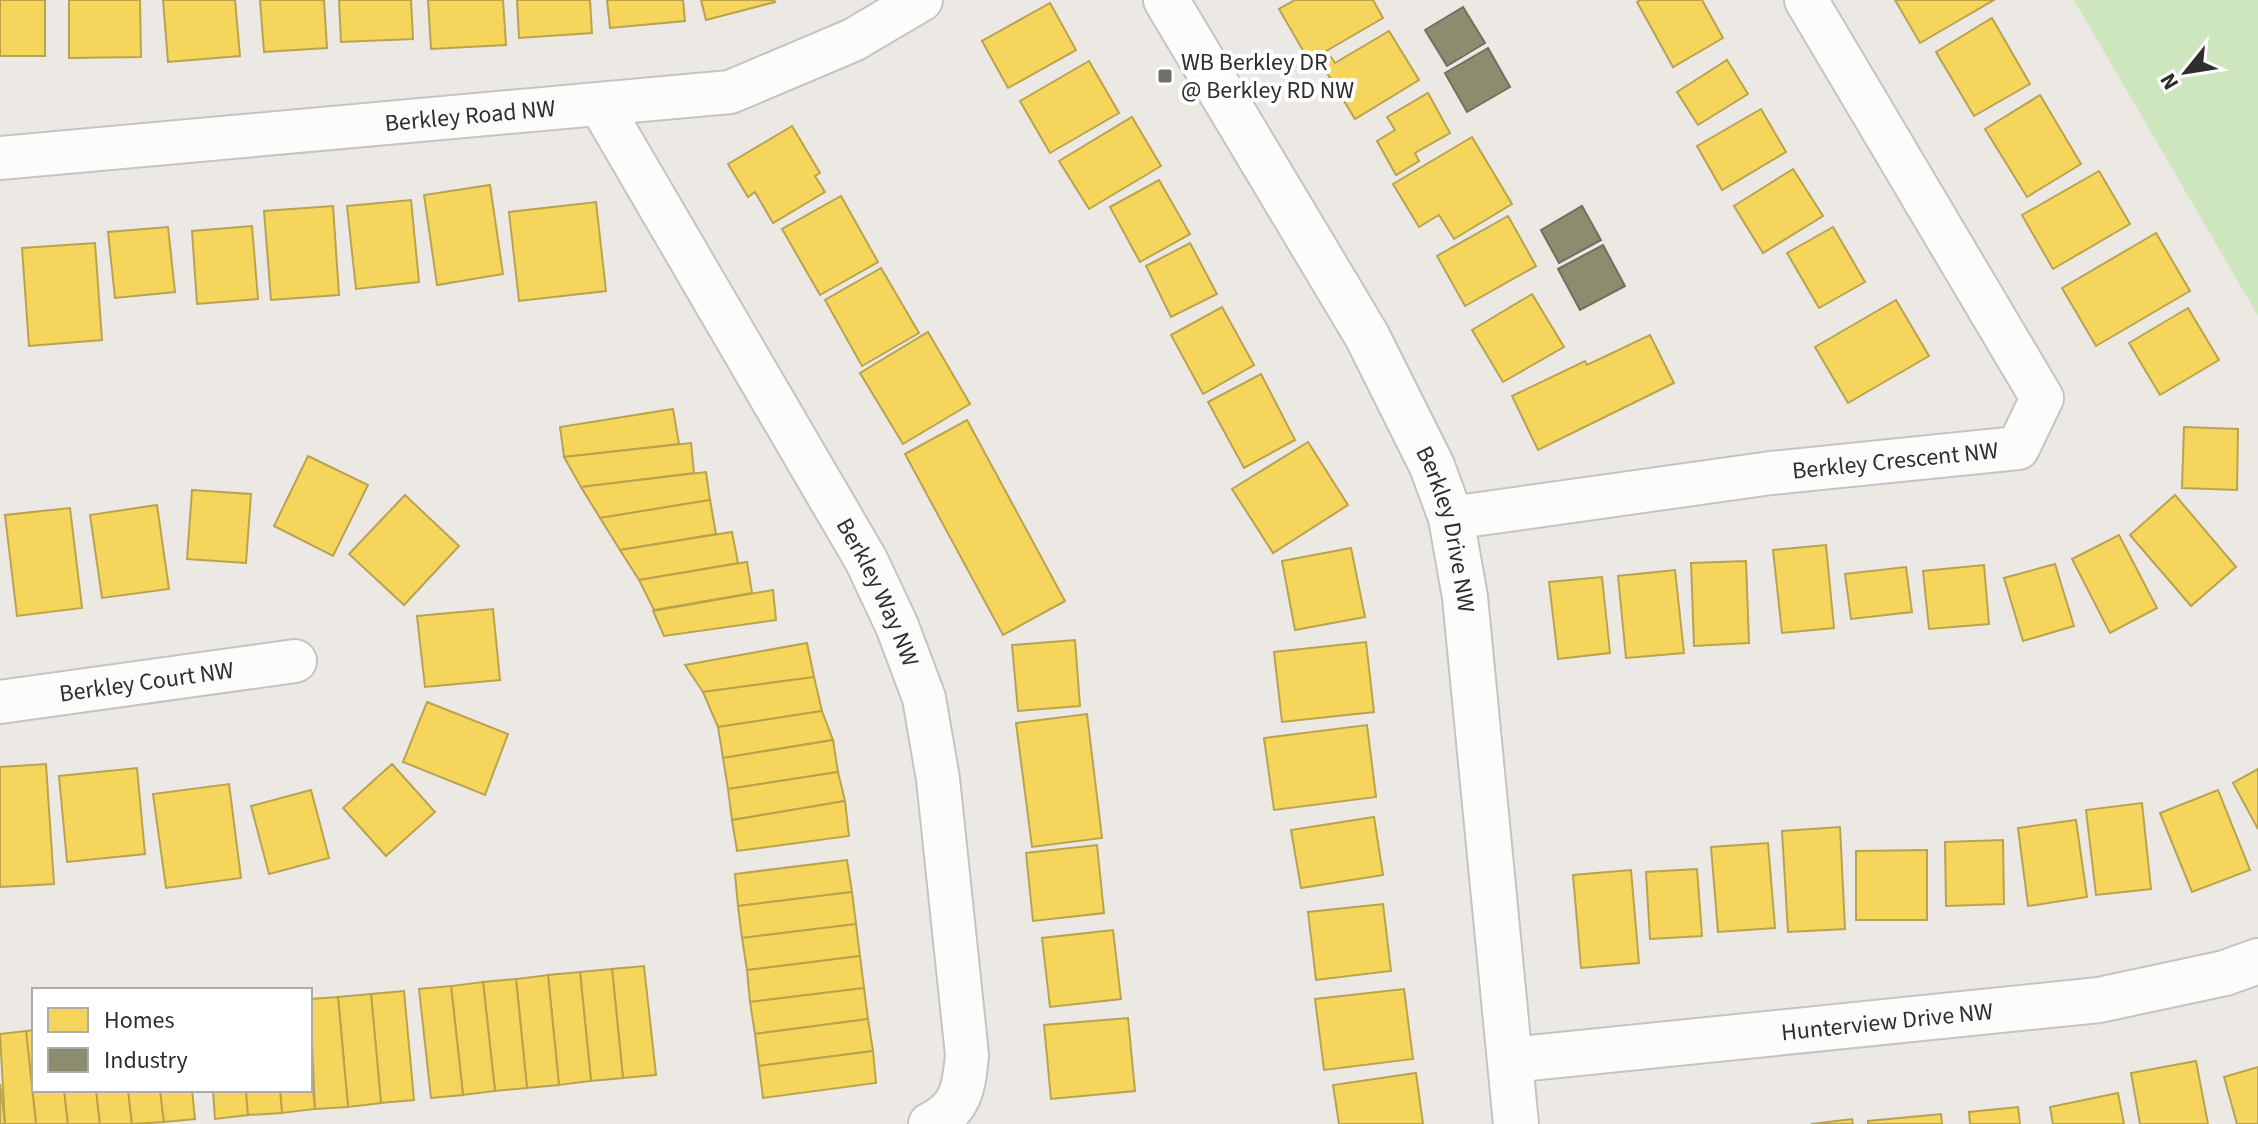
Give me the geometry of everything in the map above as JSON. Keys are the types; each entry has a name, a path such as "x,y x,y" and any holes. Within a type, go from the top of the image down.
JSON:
{"street":[{"name":"Berkley Road NW","path":"0,158 730,92 853,40 921,0"},
{"name":"Berkley Drive NW","path":"1166,0 1367,336 1432,466 1451,518 1465,597 1516,1124"},
{"name":"Berkley Crescent NW","path":"1451,518 1771,473 2018,448 2042,398 1806,0"},
{"name":"Berkley Way NW","path":"601,106 866,560 897,626 924,698 938,779 967,1055 963,1093 942,1118 930,1124"},
{"name":"Berkley Court NW","path":"0,702 295,661"},
{"name":"Hunterview Drive NW","path":"1511,1060 2099,1000 2225,973 2258,961"}],"green space":[{"path":"2074,0 2258,0 2258,316"}],"building: Homes":[{"path":"0,0 45,0 45,56 0,56"},
{"path":"69,0 140,0 141,57 69,58"},
{"path":"163,0 235,0 240,56 168,62"},
{"path":"260,0 324,0 327,48 264,52"},
{"path":"339,0 411,0 413,39 341,42"},
{"path":"428,0 503,0 506,45 431,49"},
{"path":"517,0 590,0 592,33 519,38"},
{"path":"607,0 683,0 685,21 610,28"},
{"path":"701,0 774,0 775,2 706,20"},
{"path":"1295,0 1373,0 1383,18 1309,61 1279,9"},
{"path":"1702,0 1723,38 1673,67 1637,2"},
{"path":"1895,0 1994,0 1920,43"},
{"path":"1050,3 1076,50 1008,88 982,41"},
{"path":"1992,18 2030,84 1974,116 1936,52"},
{"path":"1389,31 1419,80 1355,119 1321,63 1331,57 1335,63"},
{"path":"1727,60 1748,94 1698,125 1677,92"},
{"path":"1089,61 1119,113 1050,153 1020,101"},
{"path":"1428,93 1450,133 1415,153 1419,161 1396,175 1377,141 1395,130 1387,117"},
{"path":"2040,95 2081,164 2027,197 1985,129"},
{"path":"1761,109 1786,152 1722,190 1697,146"},
{"path":"1132,117 1161,166 1089,209 1059,161"},
{"path":"792,126 820,173 815,176 825,192 773,223 755,192 748,197 728,164"},
{"path":"1472,137 1512,204 1454,239 1439,215 1419,227 1393,184"},
{"path":"1793,169 1823,216 1763,253 1734,206"},
{"path":"2099,171 2130,224 2053,269 2022,215"},
{"path":"1159,180 1190,234 1140,262 1110,207"},
{"path":"490,185 503,274 437,285 424,195"},
{"path":"841,196 878,262 820,295 782,229"},
{"path":"411,200 419,282 356,289 347,206"},
{"path":"596,202 606,291 519,301 509,212"},
{"path":"333,206 339,295 271,300 264,211"},
{"path":"1508,216 1536,266 1465,306 1437,256"},
{"path":"252,226 258,299 197,304 192,231"},
{"path":"168,227 175,292 115,298 108,232"},
{"path":"1833,227 1865,282 1819,308 1787,253"},
{"path":"2156,233 2190,291 2096,346 2062,288"},
{"path":"95,243 102,340 29,346 22,248"},
{"path":"1190,243 1217,294 1171,317 1146,266"},
{"path":"881,268 919,333 862,366 825,300"},
{"path":"1532,294 1564,347 1503,382 1472,330"},
{"path":"1896,300 1929,356 1848,403 1815,347"},
{"path":"1222,307 1254,365 1203,394 1171,335"},
{"path":"2188,308 2219,360 2160,395 2129,343"},
{"path":"928,332 970,404 903,444 860,373"},
{"path":"1650,335 1674,383 1538,450 1512,396 1585,361 1587,365"},
{"path":"1261,374 1295,440 1244,468 1208,402"},
{"path":"673,409 679,444 564,457 560,427"},
{"path":"967,420 1065,601 1003,635 905,454"},
{"path":"2184,427 2238,429 2237,490 2182,488"},
{"path":"1308,442 1348,505 1273,553 1232,489"},
{"path":"691,443 694,473 581,487 564,457"},
{"path":"308,456 368,485 333,556 274,526"},
{"path":"706,472 710,500 600,518 581,487"},
{"path":"192,490 251,494 246,563 187,559"},
{"path":"405,495 459,546 404,605 349,554"},
{"path":"2175,495 2236,567 2191,606 2130,535"},
{"path":"710,500 716,534 620,550 600,518"},
{"path":"157,505 169,589 102,598 90,515"},
{"path":"70,508 82,608 17,616 5,515"},
{"path":"732,532 738,563 639,580 620,550"},
{"path":"2119,535 2157,608 2110,633 2072,559"},
{"path":"1826,545 1834,628 1782,633 1773,550"},
{"path":"1351,548 1365,617 1295,630 1282,561"},
{"path":"1746,561 1749,643 1694,646 1691,563"},
{"path":"747,562 752,593 654,610 639,580"},
{"path":"2055,564 2074,626 2023,641 2004,578"},
{"path":"1984,565 1989,624 1929,629 1923,571"},
{"path":"1906,567 1912,612 1851,619 1845,574"},
{"path":"1675,570 1684,653 1626,658 1618,576"},
{"path":"1602,577 1610,653 1558,659 1549,582"},
{"path":"773,590 776,620 664,636 653,611"},
{"path":"493,609 500,680 425,687 417,616"},
{"path":"1075,640 1080,706 1018,711 1012,645"},
{"path":"1366,642 1374,712 1282,722 1274,652"},
{"path":"807,643 814,677 703,692 685,665"},
{"path":"814,677 822,711 718,727 703,692"},
{"path":"427,702 508,734 485,795 403,762"},
{"path":"822,711 833,740 723,758 718,727"},
{"path":"1087,714 1102,838 1032,847 1016,723"},
{"path":"1367,725 1376,797 1274,810 1264,738"},
{"path":"833,740 838,772 728,789 723,758"},
{"path":"46,764 54,884 0,887 0,767"},
{"path":"392,764 435,812 386,856 343,808"},
{"path":"137,768 145,854 67,862 59,776"},
{"path":"2258,769 2258,829 2233,783"},
{"path":"838,772 845,801 732,820 728,789"},
{"path":"229,784 241,878 166,888 153,794"},
{"path":"311,790 329,858 269,874 251,806"},
{"path":"2218,790 2250,870 2192,892 2160,813"},
{"path":"845,801 849,836 737,851 732,820"},
{"path":"2142,803 2151,889 2096,895 2086,810"},
{"path":"1374,817 1383,875 1301,888 1291,830"},
{"path":"2076,820 2087,897 2028,906 2018,828"},
{"path":"1840,827 1845,929 1788,932 1782,831"},
{"path":"2003,840 2004,904 1946,906 1945,842"},
{"path":"1768,843 1775,928 1718,932 1711,847"},
{"path":"1097,845 1104,913 1033,921 1026,853"},
{"path":"1927,850 1927,920 1856,920 1856,851"},
{"path":"847,860 852,892 738,906 735,874"},
{"path":"1697,869 1702,936 1650,939 1646,872"},
{"path":"1631,870 1639,963 1581,968 1573,875"},
{"path":"852,892 856,924 742,938 738,906"},
{"path":"1383,904 1391,971 1316,980 1308,912"},
{"path":"856,924 860,956 747,970 742,938"},
{"path":"1113,930 1121,999 1050,1007 1042,938"},
{"path":"860,956 864,988 750,1002 747,970"},
{"path":"644,966 656,1075 623,1078 612,969"},
{"path":"612,969 623,1078 591,1081 580,972"},
{"path":"580,972 591,1081 559,1085 548,975"},
{"path":"548,975 559,1085 527,1088 516,979"},
{"path":"516,979 527,1088 495,1091 483,982"},
{"path":"483,982 495,1091 463,1095 451,986"},
{"path":"451,986 463,1095 431,1098 419,989"},
{"path":"864,988 868,1019 755,1034 750,1002"},
{"path":"1404,989 1413,1059 1324,1070 1315,999"},
{"path":"404,991 414,1100 381,1103 371,994"},
{"path":"371,994 381,1103 348,1107 338,997"},
{"path":"338,997 348,1107 315,1109 312,999"},
{"path":"1128,1018 1135,1091 1051,1099 1044,1025"},
{"path":"868,1019 873,1051 759,1066 755,1034"},
{"path":"32,1030 32,1087 26,1031"},
{"path":"26,1031 36,1124 5,1124 0,1034"},
{"path":"873,1051 876,1083 763,1098 759,1066"},
{"path":"2196,1061 2208,1124 2140,1124 2131,1073"},
{"path":"2258,1067 2258,1124 2237,1124 2224,1077"},
{"path":"1416,1073 1423,1124 1339,1124 1333,1085"},
{"path":"312,1080 315,1109 282,1113 280,1092 312,1092"},
{"path":"0,1084 5,1124 0,1124"},
{"path":"33,1092 64,1092 68,1124 36,1124"},
{"path":"64,1092 96,1092 100,1124 68,1124"},
{"path":"96,1092 128,1092 132,1124 100,1124"},
{"path":"128,1092 160,1092 164,1122 132,1124"},
{"path":"160,1092 192,1092 195,1119 164,1122"},
{"path":"213,1092 246,1092 248,1115 215,1119"},
{"path":"246,1092 280,1092 282,1113 248,1115"},
{"path":"2118,1093 2124,1124 2053,1124 2050,1107"},
{"path":"2018,1107 2020,1124 1970,1124 1969,1112"},
{"path":"1941,1114 1942,1124 1868,1124 1868,1121"},
{"path":"1852,1119 1853,1124 1811,1124"}],"building: Industry":[{"path":"1463,7 1485,43 1447,66 1425,30"},
{"path":"1488,48 1510,87 1467,112 1445,73"},
{"path":"1582,206 1601,240 1559,263 1541,230"},
{"path":"1603,245 1625,286 1580,310 1558,269"}],"place":[{"name":"WB Berkley DR @ Berkley RD NW","path":"1165,76"}]}
